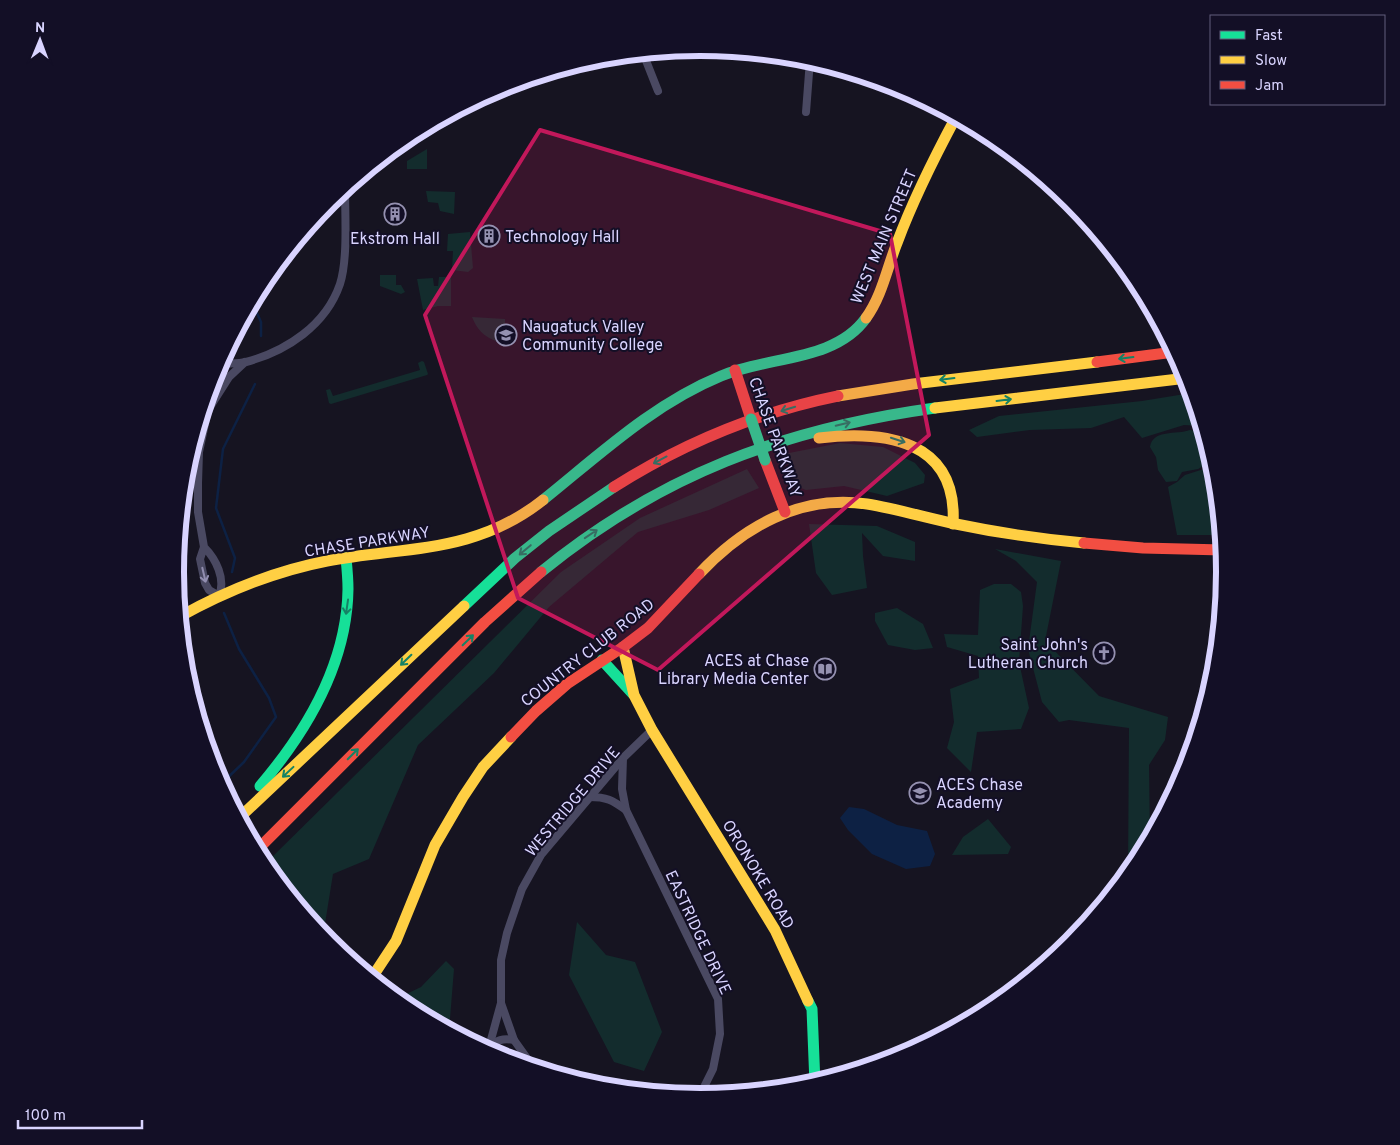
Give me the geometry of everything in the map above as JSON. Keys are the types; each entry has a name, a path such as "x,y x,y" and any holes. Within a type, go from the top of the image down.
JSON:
{"main road":[{"name":"WEST MAIN STREET","path":"735,370 824,350 846,338 863,323 874,304 926,174 953,122"},
{"path":"244,814 521,553 590,501 672,454 704,439 764,416 846,394 915,383 1167,353"},
{"name":"CHASE PARKWAY","path":"186,614 219,596 286,571 346,558 450,544 475,537 504,525 538,504 639,423 667,404 698,386 735,370 771,477 785,512 814,504 848,502 953,524 1068,542 1215,550"},
{"path":"262,845 467,641 532,580 580,542 622,514 657,494 714,466 762,447 800,435 888,415 1179,379"},
{"path":"714,466 818,438 865,435 892,438 917,448 937,464 944,473 951,492 953,524"},
{"name":"COUNTRY CLUB ROAD","path":"375,973 396,941 436,845 474,780 497,752 536,711 567,684 623,647 659,618 711,560 730,544 757,526 785,512"},
{"path":"240,807 269,777 290,749 311,715 326,682 338,646 346,610 349,585 346,558"},
{"name":"ORONOKE ROAD","path":"623,647 634,695 652,730 746,881 779,939 812,1010 815,1076"},
{"name":"ORONOKE ROAD","path":"602,660 634,695"}],"street":[{"path":"646,59 658,91"},
{"path":"806,112 809,68"},
{"path":"228,363 245,362 280,349 302,336 324,314 332,302 340,283 344,262 345,198"},
{"path":"212,404 230,377 245,362"},
{"path":"204,431 199,452 198,483 198,512 204,547 200,559 209,590 219,596 222,584 221,577 214,558 204,547"},
{"name":"WESTRIDGE DRIVE","path":"527,1058 514,1040 500,1003 501,960 507,932 522,888 541,855 623,758 652,730"},
{"name":"EASTRIDGE DRIVE","path":"623,758 622,789 626,810 718,999 720,1034 714,1069 704,1089"},
{"path":"589,797 601,797 611,800 626,810"},
{"path":"489,1044 500,1003"},
{"path":"492,1045 503,1038 514,1040"}],"highlighted area":[{"path":"540,130 890,234 929,435 658,670 518,598 425,315"}],"green space":[{"path":"427,149 427,169 407,169 407,161"},
{"path":"426,191 455,192 454,214 440,211 438,203 428,202"},
{"path":"470,232 473,268 468,272 452,270 453,251 447,251 448,234"},
{"path":"380,275 396,275 396,285 401,285 405,292 401,294 380,286"},
{"path":"439,277 451,277 451,306 438,306 423,310 417,279 433,278 434,286 438,286"},
{"path":"472,317 505,319 505,328 510,347 483,333"},
{"path":"424,362 427,375 331,404 329,403 326,390 330,389 333,396 420,370 418,363"},
{"path":"1184,394 1195,426 1184,425 1142,438 1124,417 1091,428 1030,430 977,437 969,430 999,416 1142,401"},
{"path":"1196,431 1205,465 1198,469 1182,472 1177,481 1166,482 1158,470 1156,457 1150,447 1152,441 1160,435"},
{"path":"840,443 883,447 915,463 925,475 924,483 887,496 844,486 806,490 796,486 784,454"},
{"path":"747,469 759,488 709,510 638,532 549,607 494,673 418,745 369,859 333,874 325,927 299,898 299,895 290,887 271,858 561,572 640,518"},
{"path":"1205,469 1212,505 1215,535 1177,535 1168,487 1185,475"},
{"path":"809,524 877,526 915,542 915,561 883,556 862,533 867,588 832,595 816,573"},
{"path":"995,549 1061,561 1045,641 1099,696 1168,717 1165,740 1149,765 1150,826 1128,860 1129,728 1069,720 1059,722 1042,702 1028,649 1037,582 1016,561"},
{"path":"994,584 1011,584 1021,592 1023,606 1019,662 1029,708 1021,729 977,732 971,772 947,748 954,722 950,689 979,678 978,656 947,647 944,634 978,635 980,590"},
{"path":"897,608 923,624 933,648 915,650 888,645 875,621 875,613"},
{"path":"988,819 1011,847 1008,854 952,855 963,837"},
{"path":"577,922 606,955 635,962 662,1032 644,1071 614,1062 569,975"},
{"path":"446,961 454,969 450,1024 404,995 421,987"}],"water":[{"path":"849,807 864,809 897,825 927,831 935,854 930,866 906,869 872,854 848,830 840,818"}],"waterway":[{"path":"256,310 261,322 261,336"},
{"path":"232,572 235,558 216,508 223,449 255,384"},
{"path":"224,613 239,649 269,698 276,717 244,762 227,778"}],"traffic: fast":[{"path":"543,500 606,448 672,401 721,376 799,356 837,343 853,332 866,318"},
{"path":"541,572 586,538 631,508 678,483 726,462 775,444 826,429 879,417 935,408"},
{"path":"751,419 765,460"},
{"path":"464,606 515,558 549,531 614,487"},
{"path":"260,786 293,743 308,719 332,670 346,617 348,589 346,558"},
{"path":"602,660 633,694"},
{"path":"808,1001 812,1009 815,1076"}],"traffic: slow":[{"path":"866,318 880,291 903,227 917,195 953,122"},
{"path":"838,396 913,384 1097,362"},
{"path":"935,408 1179,379"},
{"path":"819,438 868,436 913,446 930,458 943,474 951,496 953,524"},
{"path":"186,614 233,590 289,570 327,561 440,545 466,539 492,530 517,518 543,500"},
{"path":"699,574 734,542 774,518 796,509 842,502 889,508 988,530 1084,543"},
{"path":"244,814 464,606"},
{"path":"623,647 634,695 652,730 775,930 808,1001"},
{"path":"375,973 396,941 435,845 483,767 511,737"}],"traffic: jam":[{"path":"1097,362 1167,353"},
{"path":"735,370 751,419"},
{"path":"614,487 640,471 722,431 779,411 838,396"},
{"path":"765,460 785,512"},
{"path":"1084,543 1143,548 1215,550"},
{"path":"262,845 485,622 541,572"},
{"path":"511,737 536,711 567,684 648,628 699,574"}],"place":[{"name":"Ekstrom Hall","path":"395,214"},
{"name":"Technology Hall","path":"489,236"},
{"name":"Naugatuck Valley Community College","path":"506,335"},
{"name":"Saint John's Lutheran Church","path":"1104,653"},
{"name":"ACES at Chase Library Media Center","path":"825,669"},
{"name":"ACES Chase Academy","path":"920,793"}]}
